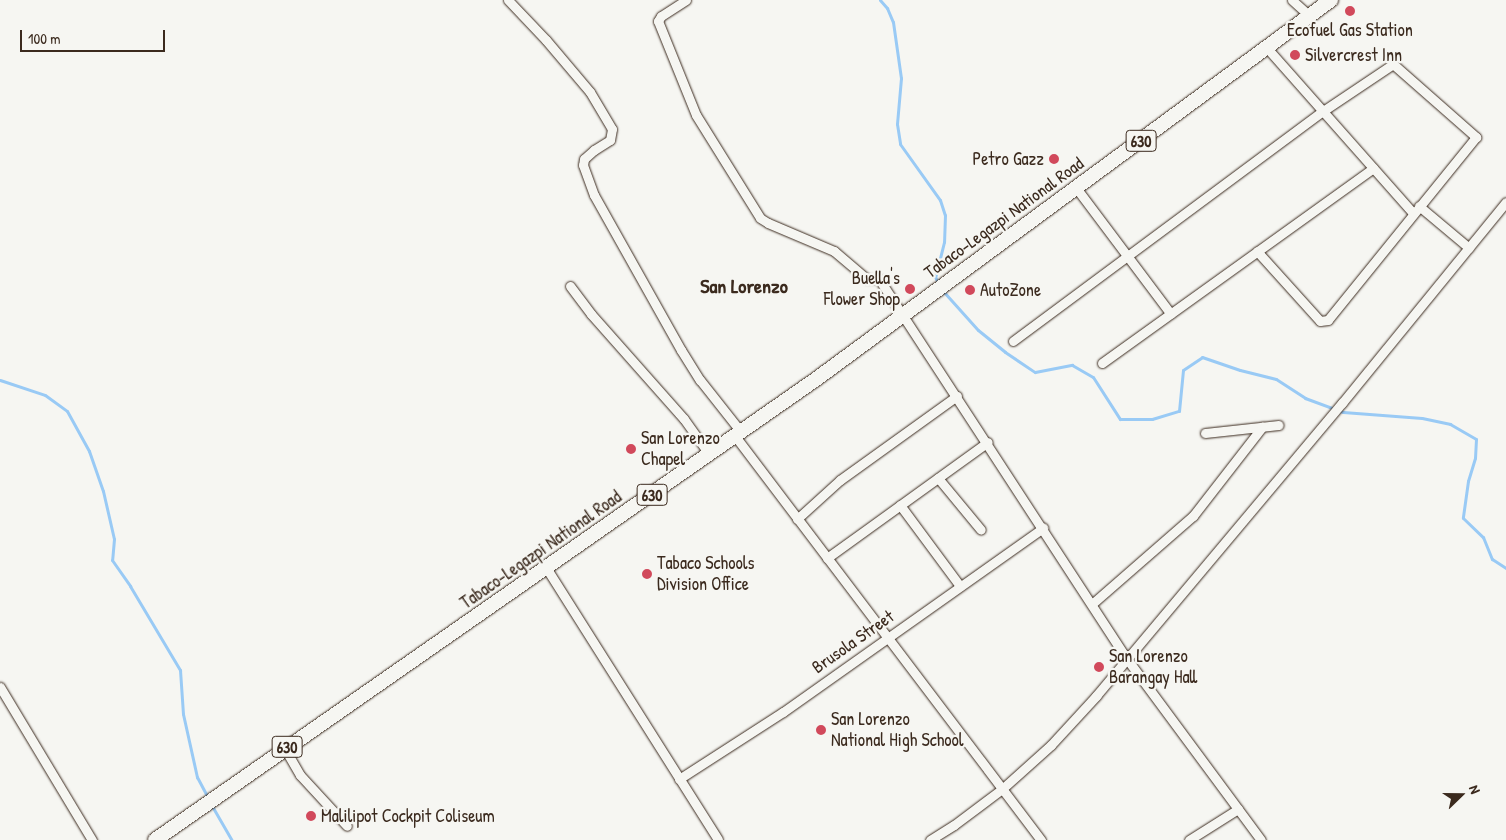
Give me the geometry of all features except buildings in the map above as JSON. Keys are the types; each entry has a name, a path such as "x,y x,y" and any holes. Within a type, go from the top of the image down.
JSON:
{"main road":[{"name":"Tabaco-Legazpi National Road","path":"155,840 350,703 547,569 738,434 1077,189 1331,0"}],"street":[{"path":"508,0 546,40 590,92 612,129 610,140 594,150 584,160 583,165 594,195 681,350 700,380 797,519 1041,840"},
{"path":"686,0 661,16 658,21 696,114 760,218 834,250 866,279 879,279 988,442 1127,659 1261,840"},
{"path":"1292,0 1310,16"},
{"path":"1267,48 1373,168 1416,209 1468,248"},
{"path":"1013,341 1323,111 1393,64 1476,137 1328,320 1320,321 1257,251"},
{"path":"1102,363 1373,168"},
{"path":"1077,189 1171,314"},
{"path":"930,840 954,825 1002,789 1051,745 1127,659 1342,403 1506,202"},
{"path":"570,286 671,404 709,454"},
{"path":"797,519 840,480 957,396"},
{"path":"1205,433 1278,425"},
{"path":"1092,604 1192,516 1262,427"},
{"path":"827,558 988,442"},
{"path":"938,478 981,530"},
{"path":"900,505 960,586"},
{"name":"Brusola Street","path":"679,779 783,712 1043,528"},
{"path":"547,569 718,840"},
{"path":"0,687 92,840"},
{"path":"285,749 300,775 347,826"},
{"path":"1189,840 1238,809"}],"waterway":[{"path":"880,0 887,8 893,22 901,78 897,124 900,144 940,200 945,215 944,242 935,277 939,284"},
{"path":"943,291 978,330 1005,352 1035,372 1072,365 1093,377 1120,419 1152,419 1179,411 1183,370 1202,357 1240,370 1276,379 1305,398 1343,412 1422,418 1450,424 1476,439 1475,458 1468,481 1463,518 1483,537 1492,559 1506,568"},
{"path":"0,380 45,395 67,411 89,451 103,491 114,539 112,560 130,586 180,670 183,714 197,777 208,798"},
{"path":"212,806 232,840"}],"place":[{"name":"Ecofuel Gas Station","path":"1350,11"},
{"name":"Silvercrest Inn","path":"1295,55"},
{"name":"Petro Gazz","path":"1054,159"},
{"name":"Buella's Flower Shop","path":"910,289"},
{"name":"AutoZone","path":"970,290"},
{"name":"San Lorenzo Chapel","path":"631,449"},
{"name":"Tabaco Schools Division Office","path":"647,574"},
{"name":"San Lorenzo Barangay Hall","path":"1099,667"},
{"name":"San Lorenzo National High School","path":"821,730"},
{"name":"Malilipot Cockpit Coliseum","path":"311,816"}],"district":[{"name":"San Lorenzo","path":"744,285"}]}
